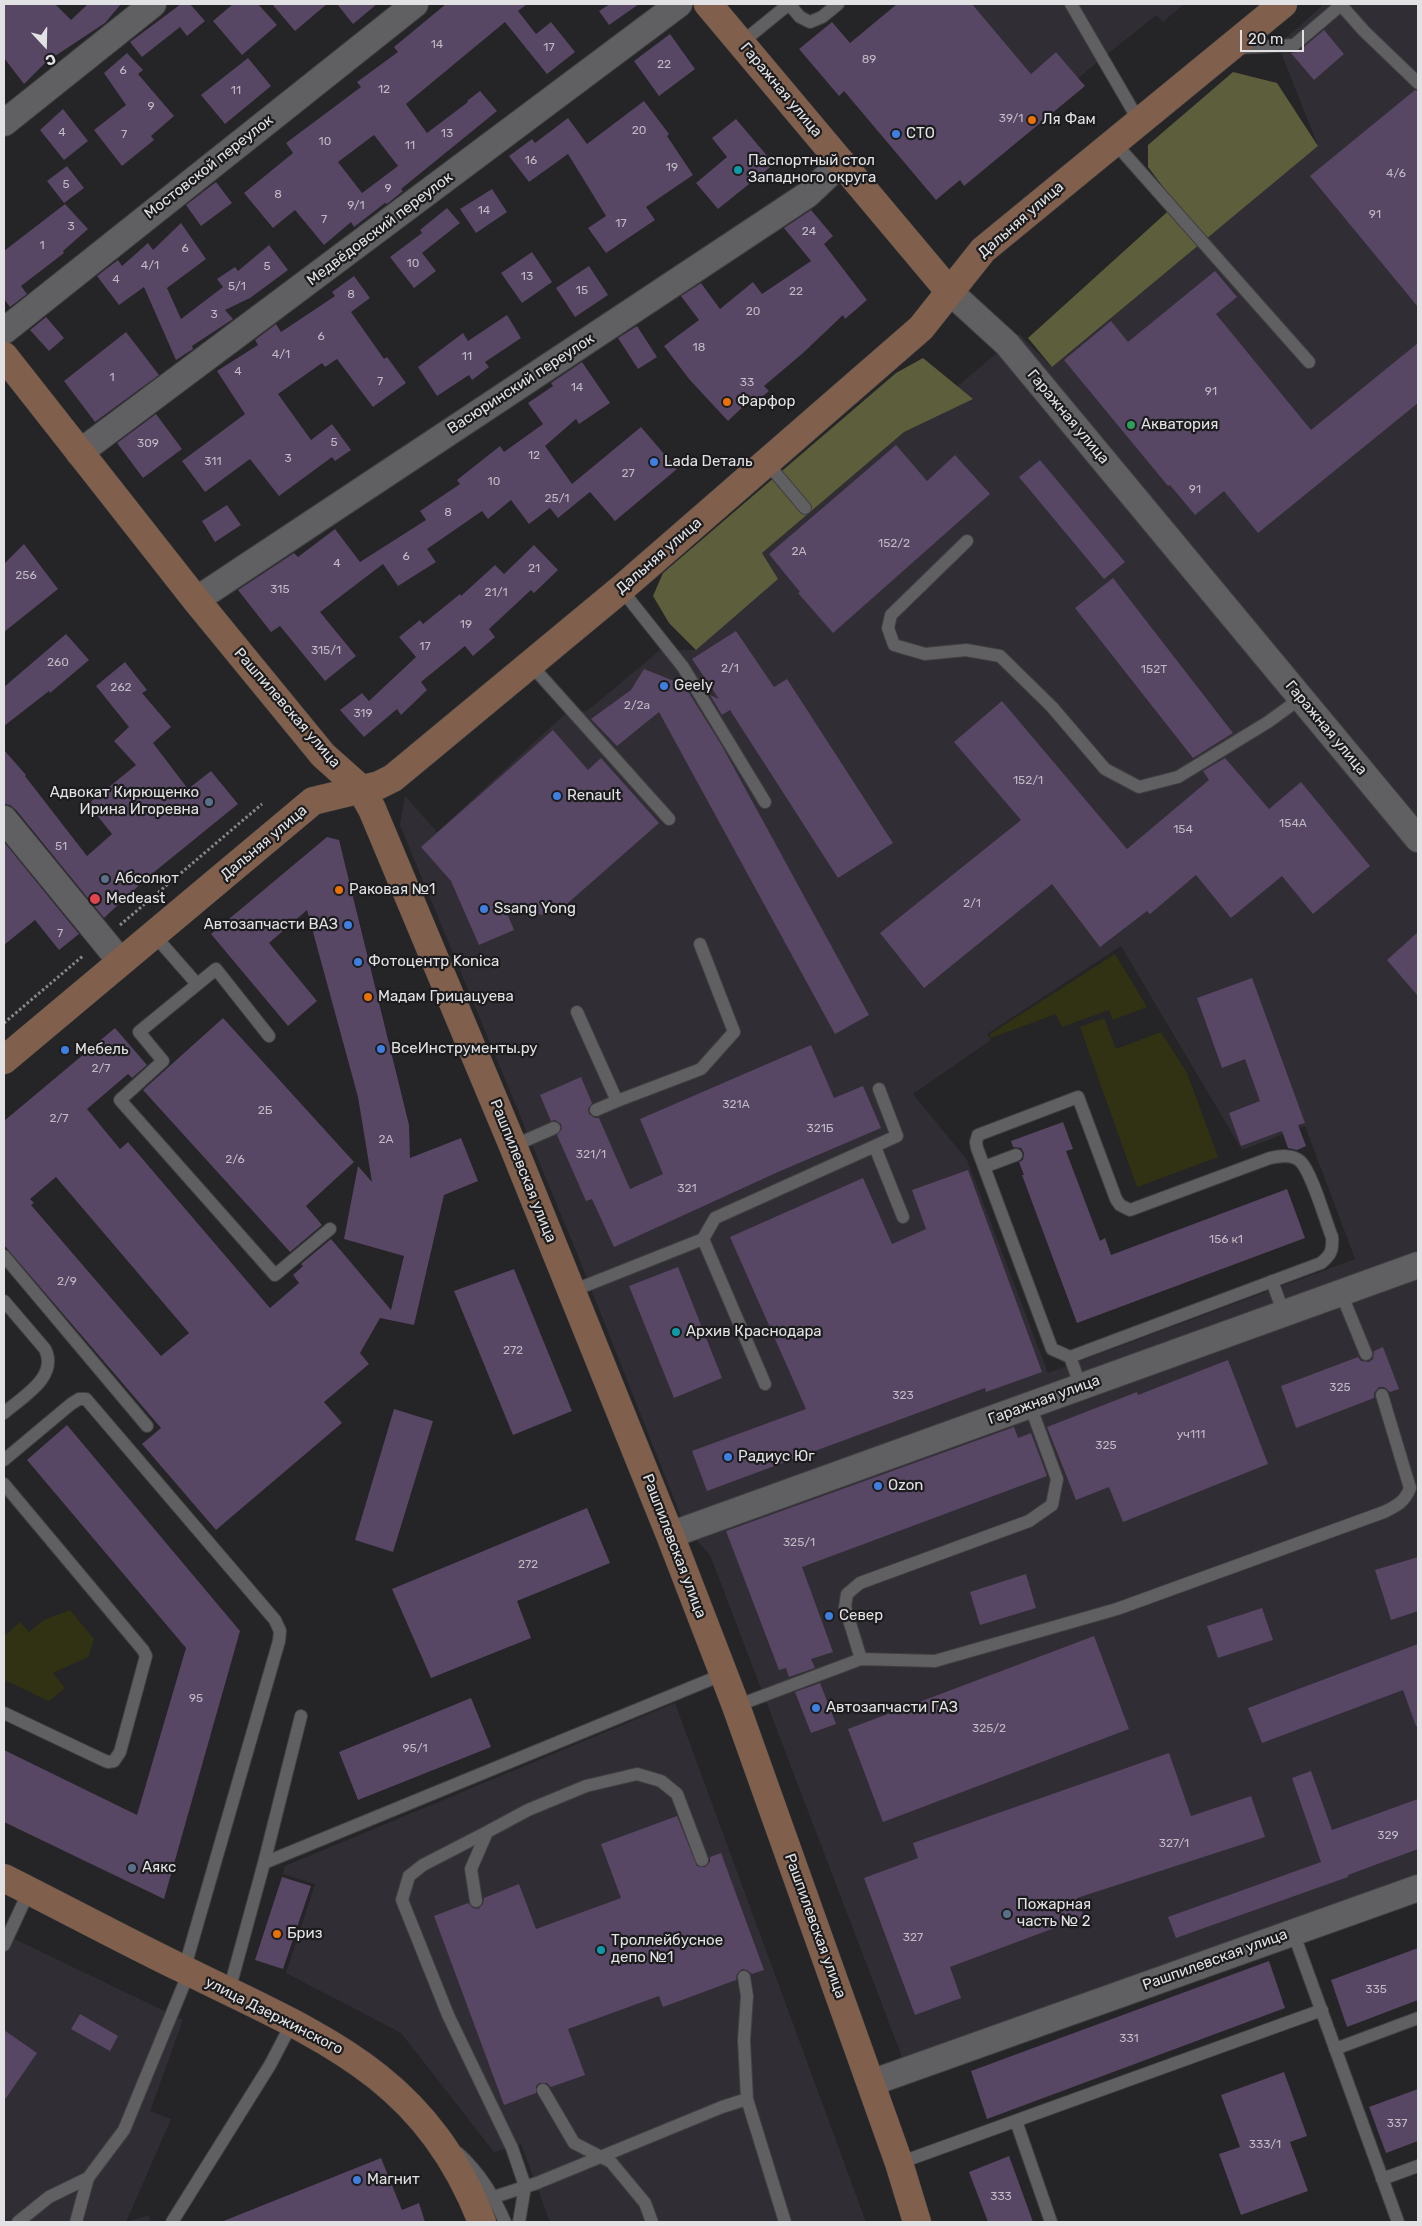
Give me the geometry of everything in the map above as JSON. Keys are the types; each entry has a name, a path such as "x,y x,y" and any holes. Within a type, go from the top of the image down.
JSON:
{"street":[{"path":"4,123 153,4"},
{"name":"Мостовской переулок","path":"4,330 415,4"},
{"name":"Медвёдовский переулок","path":"79,453 679,4"},
{"name":"Гаражная улица","path":"708,4 949,292 1008,344 1418,839"},
{"name":"Дальняя улица","path":"4,1060 314,801 360,788 379,785 393,778 531,665 921,328 983,250 1283,4"},
{"name":"Васюринский переулок","path":"196,600 807,195 842,162"},
{"name":"Рашпилевская улица","path":"4,356 196,600 323,755 360,788 382,832 572,1291 724,1674 899,2164 917,2222"},
{"path":"4,819 121,962"},
{"name":"Гаражная улица","path":"670,1535 1418,1265"},
{"name":"улица Дзержинского","path":"4,1878 292,2022 339,2049 380,2077 428,2125 455,2164 472,2195 482,2222"},
{"name":"Рашпилевская улица","path":"870,2083 1418,1888"}],"lane":[{"path":"741,43 789,4 800,17 810,22 822,18 838,4"},
{"path":"1071,4 1139,121"},
{"path":"1228,48 1294,45 1341,4 1364,31 1418,83"},
{"path":"1114,142 1308,362"},
{"path":"767,463 805,508"},
{"path":"967,541 891,615 888,628 894,645 925,654 966,650 1000,656 1052,707 1105,769 1139,787 1178,777 1268,722 1301,698"},
{"path":"621,589 683,667 765,802"},
{"path":"531,665 669,819"},
{"path":"154,934 197,984"},
{"path":"596,1110 701,1069 734,1032 700,944"},
{"path":"269,1036 216,969 139,1032 163,1062 120,1100 275,1275 330,1229"},
{"path":"577,1012 617,1101"},
{"path":"572,1291 703,1239 715,1218 897,1136 878,1089"},
{"path":"1078,1097 1116,1199 1120,1205 1130,1210 1270,1158 1286,1156 1300,1161 1307,1171 1332,1237 1333,1246 1330,1256 1320,1263 1070,1357 1052,1349 984,1167 977,1148 978,1135 1078,1097"},
{"path":"513,1146 554,1128"},
{"path":"874,1146 904,1217"},
{"path":"984,1167 1016,1155"},
{"path":"703,1239 765,1384"},
{"path":"4,1256 147,1426"},
{"path":"1272,1281 1284,1314"},
{"path":"1341,1293 1366,1354"},
{"path":"4,1301 44,1349 49,1358 48,1370 43,1380 4,1413"},
{"path":"1070,1357 1081,1387"},
{"path":"736,1706 861,1659 935,1661 1117,1610 1384,1512 1407,1497 1410,1488 1382,1395"},
{"path":"4,1460 71,1404 79,1399 86,1399 275,1620 280,1631 279,1641 187,1971 124,2130 88,2178 76,2222"},
{"path":"861,1659 845,1606 847,1594 860,1583 1029,1521 1052,1506 1057,1479 1030,1405"},
{"path":"4,1484 143,1650 146,1656 146,1663 120,1752 114,1761 108,1762 101,1759 4,1713"},
{"path":"264,1863 724,1674"},
{"path":"229,1991 301,1716"},
{"path":"519,2222 525,2186 512,2148 448,2015 402,1900 409,1876 423,1865 528,1810 586,1786 637,1774 661,1781 677,1794 702,1860"},
{"path":"476,1901 471,1869 487,1832"},
{"path":"4,1945 29,1890"},
{"path":"1294,1932 1398,2222"},
{"path":"744,1977 747,1996 744,2040 748,2099 784,2222"},
{"path":"899,2164 1322,2010"},
{"path":"1335,2049 1418,2018"},
{"path":"172,2222 270,2065 292,2022"},
{"path":"543,2090 574,2143 611,2162 645,2203 652,2222"},
{"path":"494,2197 600,2157 722,2107 748,2099"},
{"path":"1016,2121 1051,2222"},
{"path":"428,2125 474,2167 494,2197 505,2222"},
{"path":"1382,2179 1418,2166"},
{"path":"18,2222 49,2198 88,2178"}],"path":[{"path":"4,1023 262,804"}],"shaded area":[{"path":"972,4 1184,4 1163,22 1156,15 1078,78 1056,52 1031,74"},
{"path":"1324,4 1418,4 1418,1875 904,2062 710,1555 686,1529 576,1251 400,825 405,796 437,832 565,714 587,711 660,650 696,650 762,553 1019,334 1052,367 1318,146 1278,45","holes":["1121,946 1242,1150 1305,1126 1355,1259 1048,1373 967,1160 913,1094 991,1040 987,1034"]},
{"path":"1115,954 1147,1007 1113,1020 1109,1010 1062,1027 1056,1014 991,1038 990,1034"},
{"path":"1104,1018 1116,1049 1161,1032 1187,1073 1218,1157 1137,1187 1080,1027"},
{"path":"70,1610 94,1639 88,1657 53,1673 65,1688 49,1701 4,1680 4,1636 20,1622 29,1632 44,1620"},
{"name":"Троллейбусное депо №1","path":"675,1703 866,2222 550,2222 521,2144 494,2152 401,2033 286,1973 315,1884 283,1874 285,1866"},
{"path":"4,1934 183,2020 150,2111 171,2119 126,2222 4,2222"},
{"path":"149,2215 151,2222 126,2222"}],"green space":[{"path":"1233,72 1277,83 1318,146 1052,367 1028,338 1176,204 1148,167 1148,145"},
{"path":"923,358 973,399 904,432 762,553 778,579 696,650 669,623 653,596 663,573 896,373"}],"building":[{"path":"4,4 55,4 71,20 88,4 121,4 105,23 46,62 24,84 4,58"},
{"path":"181,4 190,4 205,21 187,36 180,27 142,57 130,42"},
{"path":"233,4 258,4 277,25 242,55 213,21"},
{"path":"272,4 327,4 295,31"},
{"path":"337,4 377,4 353,24"},
{"path":"446,4 527,4 518,11 536,34 551,22 575,52 547,74 505,22 406,104 427,133 480,91 497,111 401,189 403,191 387,204 385,203 354,227 351,222 324,245 295,210 273,228 244,193 293,153 286,143 361,87 357,82 398,52 394,47","holes":["374,135 398,166 362,193 338,162"]},
{"path":"610,4 639,4 609,25 599,11"},
{"path":"897,4 972,4 1031,74 1056,52 1085,86 964,186 960,180 936,200 844,91 839,96 799,49 832,22 850,43"},
{"path":"1324,30 1344,54 1314,80 1291,53 1299,51"},
{"path":"670,34 695,69 659,96 634,61"},
{"path":"127,53 143,70 138,74 174,116 151,136 154,140 122,166 94,130 126,105 104,73"},
{"path":"248,58 271,86 225,124 201,95"},
{"path":"1415,90 1418,91 1418,307 1310,176"},
{"path":"644,101 669,134 667,136 693,175 646,207 655,220 606,253 588,228 606,216 568,154 529,182 509,156 532,139 535,143 568,118 587,144"},
{"path":"63,109 88,141 64,160 40,130"},
{"name":"Паспортный стол Западного округа","path":"736,119 774,164 718,209 696,183 727,157 712,138"},
{"path":"67,166 84,188 64,203 47,181"},
{"path":"216,182 232,203 201,226 186,205"},
{"path":"492,189 507,212 476,233 460,209"},
{"path":"65,204 88,229 63,251 64,253 21,286 27,294 10,307 4,299 4,251"},
{"path":"447,208 460,223 422,253 436,271 414,288 390,257 422,233 420,230"},
{"path":"811,210 833,236 824,244 867,300 845,319 843,315 803,353 764,386 769,391 751,406 748,402 728,421 689,379 664,346 699,320 681,296 701,283 720,309 753,282 762,294 811,261 784,228"},
{"path":"181,223 206,259 167,288 181,319 223,287 217,279 235,267 238,271 269,245 288,270 250,298 225,310 233,319 192,346 193,349 176,360 144,287 119,305 97,276 118,260 122,266 148,243 153,250"},
{"path":"532,252 552,282 522,303 501,273"},
{"path":"589,266 608,295 575,317 556,288"},
{"path":"1215,271 1237,297 1216,314 1311,430 1418,343 1418,403 1258,533 1224,491 1195,515 1170,485 1168,486 1064,360 1111,321 1128,342"},
{"path":"354,276 370,298 351,312 384,359 387,357 406,383 373,407 337,359 325,367 322,363 278,394 311,440 332,424 351,450 335,461 332,457 279,496 250,459 205,492 182,461 245,414 217,371 258,345 255,340 276,324 281,332 335,296 332,292"},
{"path":"507,315 521,338 485,362 489,367 472,380 469,375 437,396 418,367 463,333 468,341"},
{"path":"46,317 64,338 49,351 30,330"},
{"path":"637,326 657,357 638,369 618,338"},
{"path":"126,332 159,375 95,422 64,381"},
{"path":"582,362 610,403 579,424 576,419 545,446 572,484 641,427 677,469 615,521 590,492 558,518 550,508 529,524 511,500 488,519 482,511 427,549 436,562 398,586 383,564 320,612 356,656 325,681 280,626 271,632 238,590 294,553 298,557 335,529 360,562 426,520 420,511 460,484 457,480 500,446 504,452 543,424 528,403 553,386 551,383"},
{"path":"156,414 182,449 143,478 117,443"},
{"path":"896,445 927,481 955,455 990,494 833,633 798,593 800,592 769,554"},
{"path":"1040,460 1125,562 1104,579 1019,477"},
{"path":"227,505 241,525 215,542 202,521"},
{"path":"24,544 58,589 4,632 4,564"},
{"path":"534,545 558,570 534,593 531,590 489,629 495,637 473,656 465,646 421,682 427,690 401,715 397,709 364,737 340,710 362,693 369,701 416,657 399,637 420,620 423,624 460,594 461,596 495,565 504,574"},
{"path":"1113,578 1233,733 1193,758 1075,608"},
{"path":"736,631 774,687 787,679 893,843 838,878 730,710 722,715 710,695 719,699 692,659"},
{"path":"66,634 89,660 50,693 49,691 4,726 4,687"},
{"path":"125,662 147,690 142,693 171,727 153,743 188,789 211,771 238,804 148,877 104,918 16,810 10,805 4,804 4,750 26,775 87,856 112,834 88,804 136,765 114,741 129,727 96,686"},
{"path":"644,669 684,685 722,746 869,1015 835,1034 659,712 617,746 591,719 631,690"},
{"path":"1002,701 1127,849 1209,780 1203,771 1225,758 1269,809 1301,782 1370,866 1313,914 1282,876 1231,918 1196,875 1150,914 1147,911 1100,947 1052,884 924,988 880,933 1021,820 954,742"},
{"name":"Renault","path":"553,730 588,770 601,758 659,823 560,910 542,915 503,903 514,930 479,945 451,881 421,847"},
{"path":"327,837 339,840 409,1125 410,1158 461,1138 478,1181 444,1195 414,1325 380,1318 360,1353 369,1364 324,1402 342,1423 216,1530 142,1444 161,1428 4,1245 4,1121 115,1028 147,1065 132,1078 128,1074 87,1109 120,1149 128,1142 270,1308 299,1283 293,1275 303,1266 301,1264 331,1239 391,1310 404,1256 344,1239 358,1166 372,1182 358,1097 307,910 269,943 317,1001 288,1026 211,934","holes":["56,1177 189,1333 161,1356 31,1205 34,1203 30,1199"]},
{"path":"4,842 79,934 59,950 35,920 4,945"},
{"path":"1418,932 1418,996 1387,960"},
{"path":"1252,978 1305,1123 1298,1125 1306,1146 1297,1150 1288,1148 1282,1131 1241,1146 1229,1113 1260,1101 1245,1059 1222,1068 1197,998"},
{"path":"223,1018 354,1162 306,1206 322,1225 290,1252 143,1090"},
{"path":"811,1045 834,1098 863,1086 881,1128 778,1172 614,1247 592,1199 586,1201 557,1135 562,1129 561,1124 555,1120 551,1121 540,1095 581,1077 592,1103 588,1109 589,1114 599,1118 630,1189 663,1174 640,1119"},
{"path":"1063,1122 1073,1149 1066,1151 1100,1241 1105,1238 1111,1255 1287,1189 1305,1238 1077,1323 1022,1175 1024,1175 1019,1162 1023,1160 1024,1153 1021,1148 1013,1147 1011,1141"},
{"path":"968,1170 1042,1372 986,1392 985,1388 707,1491 692,1451 806,1409 730,1237 863,1178 892,1244 926,1229 912,1190"},
{"name":"Архив Краснодара","path":"678,1267 722,1378 674,1398 629,1286"},
{"path":"514,1269 572,1411 513,1435 454,1291"},
{"path":"1383,1347 1399,1389 1390,1392 1384,1387 1379,1387 1374,1393 1374,1398 1296,1428 1281,1386 1358,1357 1361,1361 1369,1362 1373,1359 1374,1351"},
{"path":"1228,1360 1268,1464 1123,1522 1109,1487 1076,1500 1047,1427 1137,1392 1138,1395"},
{"path":"394,1409 433,1421 393,1552 355,1540"},
{"path":"67,1425 240,1631 164,1899 4,1822 4,1750 137,1815 186,1648 27,1460"},
{"path":"1014,1427 1018,1438 1031,1433 1047,1476 802,1567 833,1652 811,1659 815,1668 789,1677 786,1668 779,1670 726,1531"},
{"path":"587,1508 610,1563 517,1601 531,1638 431,1678 392,1589"},
{"path":"1418,1557 1418,1611 1391,1620 1375,1570"},
{"path":"1026,1574 1036,1608 980,1625 970,1592"},
{"path":"1262,1608 1273,1640 1218,1658 1207,1626"},
{"path":"1094,1636 1129,1729 883,1822 848,1729"},
{"path":"1418,1644 1418,1726 1416,1726 1403,1690 1262,1743 1248,1708"},
{"name":"Автозапчасти ГАЗ","path":"820,1683 836,1724 811,1733 795,1692"},
{"path":"471,1698 491,1747 358,1800 339,1752"},
{"path":"1169,1753 1191,1816 1251,1796 1265,1837 1077,1898 1084,1917 950,1967 961,1998 915,2015 864,1878 918,1858 913,1843"},
{"path":"1311,1771 1332,1830 1418,1799 1418,1849 1348,1875 1348,1877 1176,1938 1168,1917 1321,1862 1292,1778"},
{"name":"Троллейбусное депо №1","path":"677,1816 697,1866 705,1867 710,1862 710,1857 721,1853 764,1970 752,1974 742,1969 737,1974 736,1980 663,2007 659,1996 568,2029 585,2075 551,2087 547,2083 539,2083 536,2086 536,2093 504,2105 434,1916 468,1903 473,1908 478,1909 483,1904 484,1898 519,1884 536,1929 621,1898 601,1844"},
{"path":"282,1877 311,1886 283,1969 255,1960"},
{"path":"1418,1948 1418,2000 1347,2027 1331,1980"},
{"path":"1269,1961 1285,2008 987,2119 971,2071"},
{"path":"80,2014 118,2036 110,2051 71,2029"},
{"path":"4,2030 37,2053 4,2101"},
{"path":"1284,2072 1307,2136 1290,2142 1308,2191 1241,2215 1219,2154 1240,2147 1221,2095"},
{"path":"1418,2089 1418,2141 1386,2153 1369,2107"},
{"path":"1009,2156 1033,2222 988,2222 969,2172"},
{"name":"Магнит","path":"381,2158 402,2210 419,2203 425,2222 221,2222"}],"place":[{"name":"Ля Фам","path":"1032,120"},
{"name":"СТО","path":"896,134"},
{"name":"Паспортный стол Западного округа","path":"738,170"},
{"name":"Фарфор","path":"727,402"},
{"name":"Акватория","path":"1131,425"},
{"name":"Lada Dеталь","path":"654,462"},
{"name":"Geely","path":"664,686"},
{"name":"Renault","path":"557,796"},
{"name":"Адвокат Кирющенко Ирина Игоревна","path":"209,802"},
{"name":"Абсолют","path":"105,879"},
{"name":"Раковая №1","path":"339,890"},
{"name":"Medeast","path":"95,899"},
{"name":"Ssang Yong","path":"484,909"},
{"name":"Автозапчасти ВАЗ","path":"348,925"},
{"name":"Фотоцентр Konica","path":"358,962"},
{"name":"Мадам Грицацуева","path":"368,997"},
{"name":"ВсеИнструменты.ру","path":"381,1049"},
{"name":"Мебель","path":"65,1050"},
{"name":"Архив Краснодара","path":"676,1332"},
{"name":"Радиус Юг","path":"728,1457"},
{"name":"Ozon","path":"878,1486"},
{"name":"Север","path":"829,1616"},
{"name":"Автозапчасти ГАЗ","path":"816,1708"},
{"name":"Аякс","path":"132,1868"},
{"name":"Пожарная часть № 2","path":"1007,1914"},
{"name":"Бриз","path":"277,1934"},
{"name":"Троллейбусное депо №1","path":"601,1950"},
{"name":"Магнит","path":"357,2180"}]}
